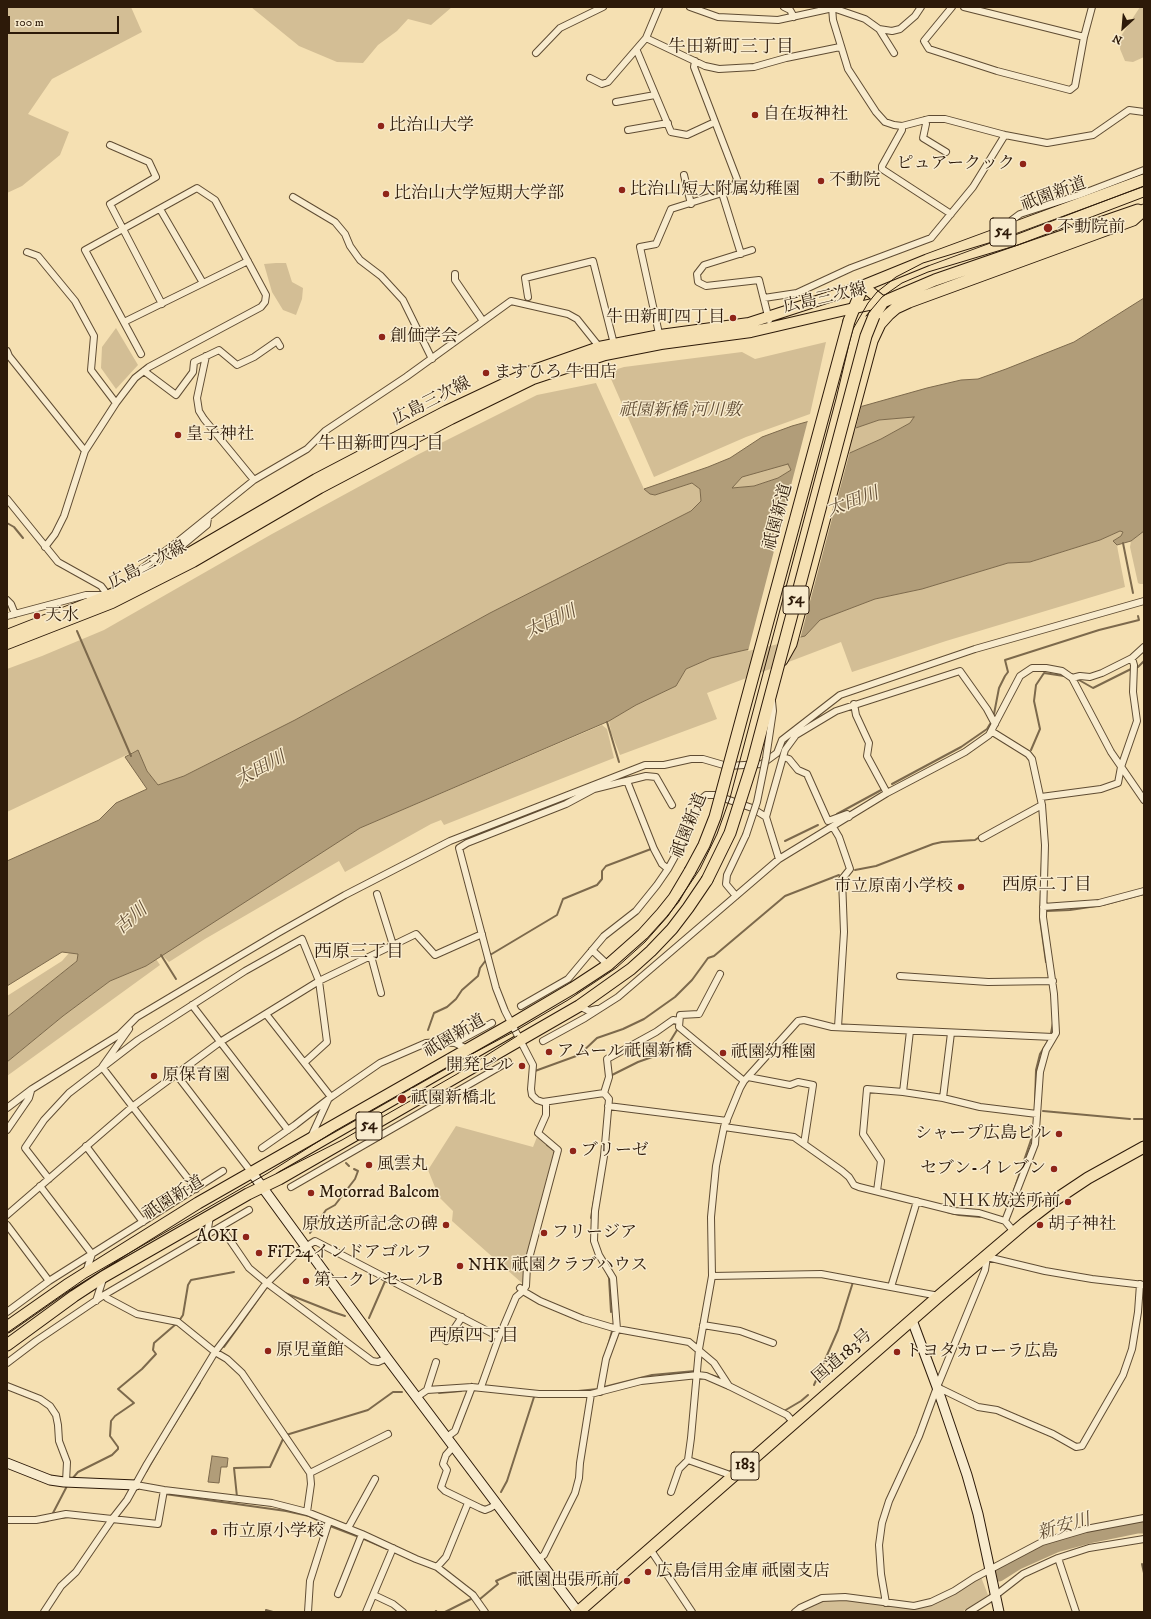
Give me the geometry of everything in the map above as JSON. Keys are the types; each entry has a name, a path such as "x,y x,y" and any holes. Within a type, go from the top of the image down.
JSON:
{"highway":[{"name":"祇園新道","path":"7,1327 67,1285 198,1203 573,988 608,965 643,934 674,898 704,845 715,817 845,334 846,321 854,308 863,286 927,260 1005,232 1108,189 1144,180"},
{"name":"祇園新道","path":"7,1345 74,1296 103,1277 579,1006 631,969 651,951 680,919 707,880 730,833 753,761 866,336 874,316 883,302 936,280 1144,209"},
{"name":"祇園新道","path":"779,665 791,644 872,341 880,324 888,314 909,302 1133,220 1144,209"},
{"name":"国道183号","path":"578,1612 939,1296 987,1257 1026,1222 1070,1190 1107,1166 1144,1147"}],"main road":[{"name":"広島三次線","path":"7,644 193,562 320,488 451,419 533,379 602,351 614,344 751,332 769,322 863,286 883,302"},
{"name":"広島三次線","path":"769,322 830,313 883,302"},
{"path":"830,313 846,321"},
{"name":"広島三次線","path":"7,635 110,599 316,479 446,411 531,371 602,351 660,340"}],"street":[{"path":"536,53 560,28 603,7"},
{"path":"590,78 602,84 608,82 646,38 659,7"},
{"path":"690,7 718,17 778,20 833,8 865,19 879,29 892,31 900,29 915,16 922,7"},
{"path":"784,7 790,10 794,17"},
{"path":"952,7 924,41 930,49 997,71 1070,90 1076,86 1084,37 1092,7"},
{"path":"964,7 1084,37"},
{"path":"833,8 840,47 848,69 876,112 885,122 902,126 925,120 945,119 1005,135 1047,143 1092,135 1129,110 1144,112"},
{"path":"879,29 880,33 894,53"},
{"path":"646,38 695,61 719,69 754,67 786,58 840,47"},
{"path":"636,51 671,132 687,135 715,122"},
{"path":"660,340 640,247 656,244 671,209 691,204 722,193 734,187 737,179 694,67 695,61"},
{"path":"616,102 656,95"},
{"path":"925,120 926,124 924,138 946,152"},
{"path":"628,130 668,124"},
{"path":"902,126 902,130 882,166 882,169 951,214"},
{"path":"764,298 798,293 851,268 931,238 972,187 1005,135"},
{"path":"110,145 149,162 156,177 110,204 162,304"},
{"path":"1108,189 1144,170"},
{"path":"684,175 691,204"},
{"path":"45,546 55,534 64,516 85,451 116,403 135,378 149,367 261,307 265,302 266,295 215,200 197,188 85,250 141,354"},
{"path":"722,193 741,254"},
{"path":"293,196 335,222 345,234 350,246 360,260 381,276 403,300 432,359"},
{"path":"160,209 203,283"},
{"path":"752,250 704,265 697,274 698,282 706,286 759,280 769,322"},
{"path":"26,252 38,256 75,301 94,336 91,370 116,403"},
{"path":"124,322 248,261"},
{"path":"528,297 525,278 593,261 614,344"},
{"path":"455,274 455,280 483,321"},
{"path":"133,576 254,480 307,449 325,431 432,359 510,302 568,314 576,319 602,351"},
{"path":"144,371 176,395 194,372 194,362 206,356 220,350 237,365 254,357 277,342 280,346"},
{"path":"8,355 85,451"},
{"path":"206,356 197,398 199,411 254,480"},
{"path":"7,499 58,562 101,586 110,599"},
{"path":"170,563 172,554 208,525 208,518"},
{"path":"7,616 86,595 110,599"},
{"path":"7,600 11,604 15,614"},
{"path":"7,1108 32,1090 119,1035 137,1017 345,895 450,841 645,765 664,765 691,759 703,759 727,766 762,764 777,753 782,740 840,695 975,649 1144,601"},
{"path":"1072,678 1080,676 1090,677 1102,673 1132,658 1144,647"},
{"path":"1041,797 1101,789 1118,782 1121,767 1137,721 1133,692 1134,664 1132,658"},
{"path":"543,1042 601,1009 618,997 779,859 887,793 965,752 989,735 1020,676 1032,668 1046,668 1062,671 1072,678 1111,752 1144,800"},
{"path":"779,859 766,817 785,750 796,735 836,711 960,671 987,709 995,724"},
{"path":"736,896 726,884 727,875 746,835 757,802 766,758 773,711 772,689"},
{"path":"854,704 856,715 869,742 867,756 887,793"},
{"path":"1137,721 1144,723"},
{"path":"992,731 1028,754 1032,759 1041,797 1045,845 1045,930 1053,981 1056,1032 1046,1050 1040,1072 1036,1144 1005,1221"},
{"path":"783,757 789,759 798,770 807,774 828,821 847,814 849,817"},
{"path":"604,1093 546,1102 539,1101 532,1095 533,1065 496,988 459,848 467,843 566,804 594,789 646,776 656,777 672,805"},
{"path":"627,781 654,849 662,864 668,869"},
{"path":"521,1006 568,979 604,936 636,911 668,869 685,838 700,800 706,795 715,795 752,808 766,817"},
{"path":"982,838 1042,805"},
{"path":"833,827 839,837 850,869 842,879 844,932 838,1027"},
{"path":"1044,907 1099,902 1144,891"},
{"path":"377,894 393,945"},
{"path":"7,1215 132,1107 176,1074 220,1042 319,981 416,934 434,955 482,934"},
{"path":"49,1178 25,1148 44,1120 69,1093 138,1040 245,971 302,939 319,981 327,1042 305,1062"},
{"path":"592,950 608,965"},
{"path":"371,956 381,993"},
{"path":"720,974 699,1014 680,1015 679,1027 746,1079 790,1085 798,1082 813,1085 804,1144"},
{"path":"900,976 988,982 1053,981"},
{"path":"192,1005 288,1130"},
{"path":"579,1006 589,1011 601,1009"},
{"path":"266,1014 305,1062 330,1098"},
{"path":"102,1067 137,1017"},
{"path":"604,1093 609,1077 607,1059 656,1032 673,1020 679,1021"},
{"path":"670,1492 679,1470 688,1460 698,1375 699,1349 712,1276 711,1217 716,1166 726,1124 740,1088 746,1079 798,1021 804,1020 838,1027 1053,1037"},
{"path":"455,1044 492,1023"},
{"path":"903,1092 910,1031"},
{"path":"943,1098 951,1033"},
{"path":"262,1148 380,1062 426,1043 438,1042 455,1044 467,1049"},
{"path":"291,1187 508,1062"},
{"path":"470,1083 476,1064"},
{"path":"102,1067 196,1189"},
{"path":"176,1074 252,1172 387,1358 578,1612"},
{"path":"877,1191 881,1161 863,1134 867,1089 903,1092 943,1098 980,1107 1037,1114"},
{"path":"7,1130 32,1090"},
{"path":"600,1392 606,1359 616,1329 613,1278 599,1255 594,1241 595,1211 604,1156 609,1098 604,1093"},
{"path":"309,1140 330,1098"},
{"path":"481,1387 499,1337 516,1297 526,1286 527,1266 558,1150 538,1133 546,1115 546,1102"},
{"path":"608,1106 726,1124 794,1137 842,1171 849,1177 854,1185 956,1211 979,1213 1005,1221 1015,1233"},
{"path":"86,1146 143,1222"},
{"path":"327,1150 344,1156"},
{"path":"7,1312 49,1281 223,1171"},
{"path":"40,1186 92,1254"},
{"path":"183,1197 198,1203"},
{"path":"892,1287 917,1201"},
{"path":"7,1363 36,1341 104,1295 249,1210"},
{"path":"207,1235 210,1216"},
{"path":"7,1225 49,1281"},
{"path":"221,1227 249,1268 267,1283 372,1361 378,1362 387,1358"},
{"path":"44,1612 61,1586 76,1572 113,1518 128,1500 136,1484 215,1352 267,1283 299,1251 315,1241 499,1337"},
{"path":"86,1273 92,1254"},
{"path":"886,1603 881,1574 879,1545 882,1523 889,1500 919,1436 937,1387 985,1270 987,1257 1045,1271 1092,1279 1142,1285 1132,1349 1123,1375 1095,1421 1082,1446 1076,1447 1053,1434 997,1410 978,1407 937,1387"},
{"path":"712,1276 821,1274 939,1296"},
{"path":"96,1301 103,1277"},
{"path":"521,1290 540,1301 564,1311 616,1329 689,1342 714,1363 729,1386"},
{"path":"104,1295 113,1302 136,1314 178,1322 215,1352 227,1359 242,1373 310,1473 311,1484 308,1512"},
{"path":"446,1341 462,1317"},
{"path":"912,1320 937,1387 978,1514 999,1612"},
{"path":"1137,1324 1144,1325"},
{"path":"703,1325 740,1331 773,1343"},
{"path":"427,1390 436,1362"},
{"path":"416,1397 427,1390 481,1387 540,1394 591,1394 641,1381 681,1375 698,1375 706,1376 729,1386 787,1415 794,1423"},
{"path":"7,1386 40,1399 50,1406 56,1416 59,1441 67,1462 66,1482"},
{"path":"447,1437 455,1431 472,1388"},
{"path":"538,1559 544,1555 575,1493 579,1478 591,1394"},
{"path":"310,1473 388,1434"},
{"path":"454,1446 446,1455 442,1464 447,1470 441,1487 445,1491 485,1510 497,1504"},
{"path":"688,1460 733,1476"},
{"path":"7,1463 50,1480 66,1482 136,1484 164,1490 272,1503 308,1512 437,1567 473,1595 485,1612"},
{"path":"348,1528 375,1479"},
{"path":"7,1520 36,1520 66,1514 158,1524 164,1490"},
{"path":"437,1567 446,1557 468,1503"},
{"path":"795,1612 800,1608 822,1598 845,1597 914,1606 930,1602 954,1591 990,1569 1042,1542 1086,1529 1144,1518"},
{"path":"308,1612 310,1580 329,1521"},
{"path":"338,1594 362,1534"},
{"path":"968,1612 996,1595 1023,1574 1058,1558 1089,1548 1144,1538"},
{"path":"366,1612 393,1548"},
{"path":"650,1549 692,1612"},
{"path":"1058,1558 1076,1612"},
{"path":"374,1595 394,1604 403,1612"}],"green space":[{"path":"7,7 131,7 142,32 52,79 28,114 69,132 60,155 22,186 7,193"},
{"path":"251,7 452,7 431,25 408,19 397,31 378,45 363,63 337,62 299,46"},
{"path":"1140,7 1144,7 1144,57 1133,62 1125,61 1120,49 1121,36"},
{"path":"286,263 292,282 303,288 302,299 296,315 283,310 272,292 264,264"},
{"path":"116,328 138,365 116,389 101,368 102,347"},
{"name":"祇園新橋 河川敷","path":"826,342 810,414 746,437 654,477 608,372 624,367 742,352 755,359"},
{"path":"596,383 644,489 650,494 655,495 692,483 700,489 701,501 691,511 490,613 295,720 184,776 158,785 147,771 137,750 7,812 7,669 104,630 272,534 417,455 537,395"},
{"path":"914,417 910,423 881,439 843,456 827,445 850,430 879,420"},
{"path":"788,463 791,470 778,478 754,486 731,488 742,477"},
{"path":"1120,531 1123,532 1121,536 1113,541 1117,545 1125,587 946,641 852,672 841,642 707,693 717,719 620,755 611,732 609,721 636,705 676,686 686,669 711,658 805,636 820,620 875,599 922,589 1008,563 1031,562 1100,540"},
{"path":"1144,531 1144,584 1140,584 1138,583 1130,547 1131,541"},
{"path":"602,725 607,729 614,758 444,825 441,820 431,824 345,872 339,861 205,939 169,962 162,955 360,828"},
{"path":"69,953 78,954 77,961 7,1017 7,996 62,961"},
{"path":"156,959 160,965 7,1076 7,1062 63,1016 110,981 146,966"},
{"path":"456,1126 533,1147 537,1137 554,1151 523,1267 523,1284 452,1221 453,1211 439,1197 428,1170"},
{"path":"981,1577 988,1595 962,1612 799,1612 823,1600 854,1601 913,1608"}],"water":[{"path":"1144,298 1144,531 1131,541 1117,545 1113,541 1121,536 1123,532 1120,531 1100,540 1030,562 1008,563 922,589 875,599 820,620 805,636 711,658 686,669 676,686 636,705 609,721 360,828 146,966 110,981 63,1016 7,1062 7,1017 77,961 78,954 62,952 7,986 7,861 99,820 116,803 147,789 125,757 138,750 147,771 158,785 184,776 295,720 490,613 691,511 701,501 700,489 692,483 655,495 650,494 644,489 730,458 762,437 792,426 927,388 961,380 978,379 1074,342","holes":["914,417 910,423 881,439 843,456 827,445 850,430 879,420","788,464 791,470 778,478 754,486 732,488 742,477"]},
{"path":"212,1456 228,1458 227,1467 221,1467 219,1483 208,1482"}],"pier":[{"path":"862,404 855,431 831,445 843,454 850,451 800,639 748,651 808,420"}],"waterway":[{"path":"7,523 14,527 23,538"},
{"path":"1123,543 1133,593"},
{"path":"994,714 999,688 1008,672 1005,660 1099,630 1139,620 1138,616"},
{"path":"77,631 131,756"},
{"path":"1138,667 1144,661"},
{"path":"1079,680 1093,688 1131,669"},
{"path":"1031,750 1040,729 1034,701 1036,685 1044,673 1064,676"},
{"path":"607,722 619,762"},
{"path":"892,784 961,747 987,729 990,724"},
{"path":"837,814 883,789"},
{"path":"785,841 818,825"},
{"path":"855,870 876,866 933,844 975,840 981,836"},
{"path":"490,955 557,915 563,899 597,885 602,879 602,871 606,866 651,849 650,847"},
{"path":"1042,861 1040,919 1046,962"},
{"path":"535,1071 579,1055 597,1038 623,1029 644,1019 675,997 692,980 708,958 714,956 785,896 839,875"},
{"path":"1047,911 1070,910 1103,905 1144,894"},
{"path":"161,955 176,979"},
{"path":"428,1030 434,1013 447,1007 456,999 462,990 478,976 480,968 486,960"},
{"path":"1051,1033 1053,1023"},
{"path":"612,1075 661,1052 666,1048 677,1030"},
{"path":"1035,1102 1036,1070 1040,1054 1048,1041"},
{"path":"1043,1111 1130,1119"},
{"path":"1134,1119 1144,1119"},
{"path":"1014,1190 1033,1134"},
{"path":"547,1145 555,1151 554,1153"},
{"path":"346,1163 349,1166"},
{"path":"310,1233 326,1210 335,1205 355,1179 358,1171 354,1169"},
{"path":"591,1218 595,1195"},
{"path":"947,1212 980,1217"},
{"path":"524,1275 525,1263"},
{"path":"179,1321 183,1315 188,1285 191,1280 234,1272"},
{"path":"607,1273 609,1278 611,1312"},
{"path":"369,1318 386,1279"},
{"path":"814,1385 838,1330 853,1282 854,1283"},
{"path":"224,1347 267,1287"},
{"path":"285,1293 345,1316"},
{"path":"72,1479 78,1472 112,1455 118,1449 110,1436 111,1421 115,1416 134,1403 118,1389 142,1369 156,1354 153,1350 154,1343 176,1324"},
{"path":"608,1346 612,1331"},
{"path":"604,1387 652,1375 695,1371"},
{"path":"711,1375 720,1378"},
{"path":"164,1441 200,1383"},
{"path":"578,1391 598,1389 598,1387"},
{"path":"439,1393 461,1391"},
{"path":"286,1435 368,1410 393,1392 402,1392"},
{"path":"784,1411 808,1395"},
{"path":"501,1492 507,1481 534,1397"},
{"path":"237,1497 234,1468 270,1467 283,1439"},
{"path":"146,1472 160,1448"},
{"path":"53,1513 67,1486"},
{"path":"165,1494 286,1511 309,1516 326,1524"},
{"path":"60,1518 69,1517"},
{"path":"7,1523 48,1521"},
{"path":"330,1526 359,1537"},
{"name":"新安川","path":"999,1575 1018,1563 1056,1546 1089,1537 1144,1527"},
{"path":"364,1539 387,1549"},
{"path":"1142,1564 1144,1573"},
{"path":"480,1599 498,1584 496,1581 513,1573 536,1572"},
{"path":"445,1612 473,1598"},
{"path":"266,1612 266,1610 273,1612"}],"tram line":[{"path":"7,1333 86,1278 268,1173 335,1131 568,1000 616,968 645,942 668,916 700,869 717,834 730,798 836,399 853,329 868,303 877,292 896,277 923,263 1015,235 1144,186"},
{"path":"866,316 882,297 902,283 928,272 1018,245 1144,197"},
{"path":"279,1172 342,1140 457,1074 517,1036"}],"place":[{"name":"自在坂神社","path":"755,115"},
{"name":"比治山大学","path":"381,126"},
{"name":"ピュアークック","path":"1023,164"},
{"name":"不動院","path":"821,181"},
{"name":"比治山短大附属幼稚園","path":"622,190"},
{"name":"比治山大学短期大学部","path":"386,194"},
{"name":"不動院前","path":"1048,228"},
{"name":"牛田新町四丁目","path":"733,318"},
{"name":"創価学会","path":"382,337"},
{"name":"ますひろ 牛田店","path":"486,373"},
{"name":"皇子神社","path":"178,435"},
{"name":"天水","path":"37,616"},
{"name":"市立原南小学校","path":"961,887"},
{"name":"アムール祇園新橋","path":"549,1052"},
{"name":"祇園幼稚園","path":"723,1053"},
{"name":"開発ビル","path":"522,1066"},
{"name":"原保育園","path":"154,1076"},
{"name":"祗園新橋北","path":"402,1099"},
{"name":"シャープ広島ビル","path":"1059,1134"},
{"name":"ブリーゼ","path":"573,1151"},
{"name":"風雲丸","path":"369,1165"},
{"name":"セブン-イレブン","path":"1054,1169"},
{"name":"Motorrad Balcom","path":"311,1193"},
{"name":"ＮＨＫ放送所前","path":"1068,1202"},
{"name":"原放送所記念の碑","path":"446,1225"},
{"name":"胡子神社","path":"1040,1225"},
{"name":"フリージア","path":"544,1233"},
{"name":"AOKI","path":"246,1237"},
{"name":"FiT24インドアゴルフ","path":"259,1253"},
{"name":"NHK 祇園クラブハウス","path":"460,1266"},
{"name":"第一クレセールB","path":"306,1281"},
{"name":"原児童館","path":"268,1351"},
{"name":"トヨタカローラ広島","path":"897,1352"},
{"name":"市立原小学校","path":"214,1532"},
{"name":"広島信用金庫 祇園支店","path":"648,1572"},
{"name":"祇園出張所前","path":"627,1581"}],"district":[{"name":"牛田新町三丁目","path":"731,48"},
{"name":"牛田新町四丁目","path":"381,445"},
{"name":"西原二丁目","path":"1047,886"},
{"name":"西原三丁目","path":"359,953"},
{"name":"西原四丁目","path":"474,1337"}],"water label":[{"name":"太田川","path":"853,503"},
{"name":"太田川","path":"551,623"},
{"name":"太田川","path":"261,770"},
{"name":"古川","path":"132,920"}]}
